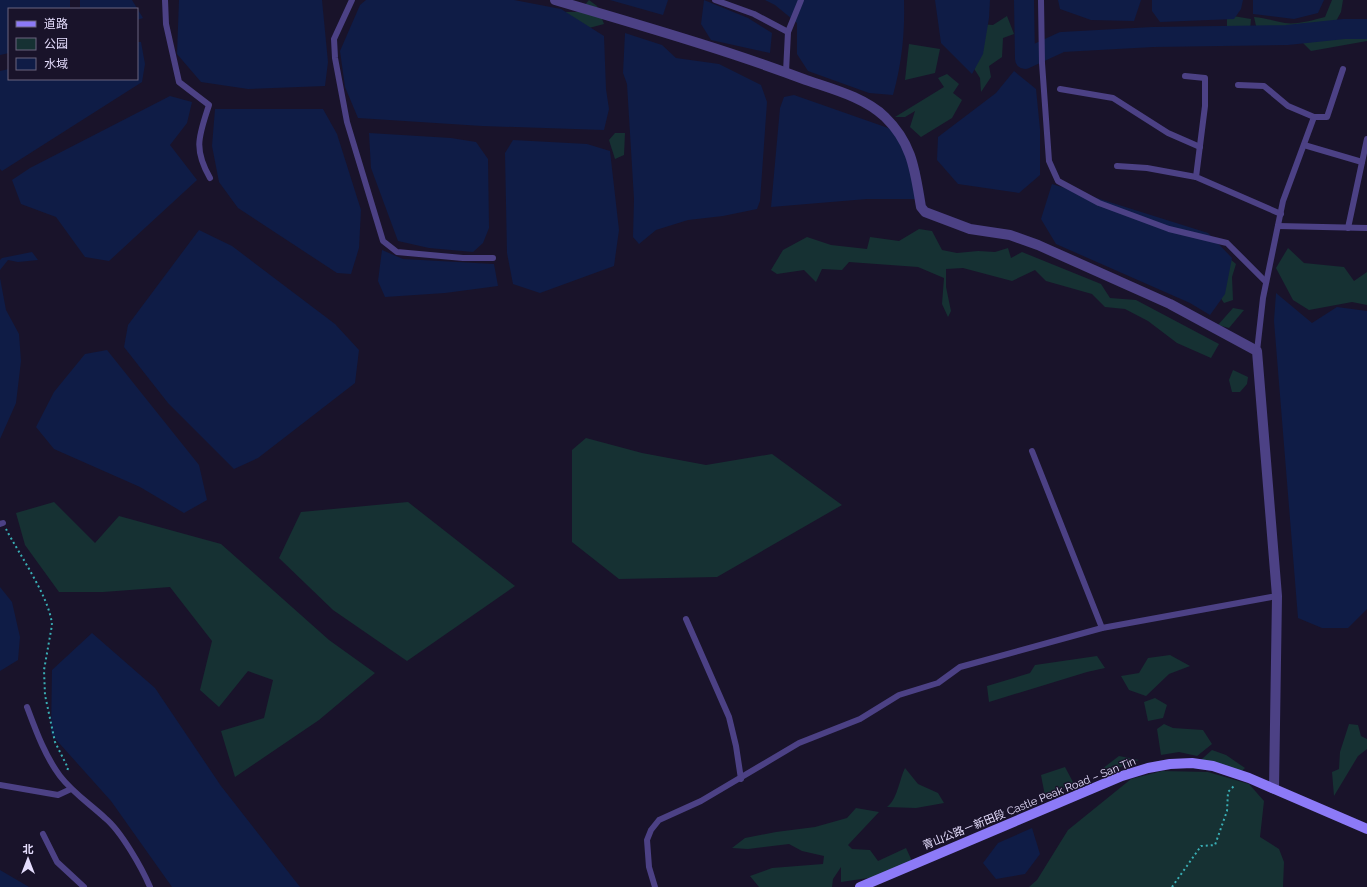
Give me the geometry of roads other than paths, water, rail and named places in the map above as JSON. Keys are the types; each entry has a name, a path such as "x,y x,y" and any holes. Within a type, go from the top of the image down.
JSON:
{"main road":[{"name":"青山公路－新田段 Castle Peak Road – San Tin","path":"860,887 1110,780 1148,768 1181,763 1202,764 1236,773 1367,829"}],"street":[{"path":"555,0 676,36 786,72 849,95 885,116 904,141 914,163 921,207 925,212 970,229 1010,236 1038,244 1170,304 1257,351 1277,596 1274,789"}],"lane":[{"path":"165,0 166,24 179,82 209,105 198,138 201,162 210,178"},
{"path":"352,0 334,39 335,58 347,122 382,241 397,252 493,258"},
{"path":"715,0 754,14 788,32"},
{"path":"786,72 788,32 801,0"},
{"path":"1041,0 1042,63 1049,162 1058,181 1099,203 1169,229 1227,243 1266,282"},
{"path":"1238,85 1264,86 1288,106 1314,116 1327,117 1343,69"},
{"path":"1185,76 1205,78 1205,106 1196,178"},
{"path":"1060,89 1113,98 1168,133 1200,147"},
{"path":"1257,351 1263,298 1283,201 1314,116"},
{"path":"1348,228 1367,139"},
{"path":"1304,145 1362,162"},
{"path":"1117,166 1147,168 1196,178 1281,214"},
{"path":"1278,226 1367,228"},
{"path":"1032,451 1102,628"},
{"path":"655,887 647,851 647,840 651,830 659,820 701,801 741,779 799,743 860,719 899,695 938,683 960,667 1102,628 1277,596"},
{"path":"686,619 728,717 736,746 741,779"},
{"path":"27,707 48,758 60,777 71,789 106,818 118,832 143,872 150,887"},
{"path":"0,785 58,794 71,789"},
{"path":"43,834 57,862 84,887"}],"water":[{"path":"0,0 70,0 70,8 8,8 8,53 0,55"},
{"path":"80,0 132,0 137,8 80,8"},
{"path":"179,0 322,0 328,62 325,86 248,89 201,82 177,54"},
{"path":"366,0 514,0 561,9 604,36 606,89 609,109 604,130 482,126 358,118 345,87 340,51 360,5"},
{"path":"610,0 668,0 663,15"},
{"path":"704,0 748,18 772,33 770,53 711,40 701,24"},
{"path":"765,0 904,0 902,48 899,71 893,95 869,93 808,71 797,54 797,23 775,5"},
{"path":"935,0 990,0 989,18 983,54 972,74 941,43"},
{"path":"1058,0 1141,0 1134,21 1091,20 1060,9"},
{"path":"1152,0 1243,0 1241,9 1234,19 1160,22 1152,11"},
{"path":"1253,0 1324,0 1318,13 1294,19 1253,14"},
{"path":"138,10 143,18 138,20"},
{"path":"625,33 662,45 676,58 719,64 761,85 767,102 760,201 757,209 723,216 688,220 656,230 639,244 633,237 634,199 627,84 623,73"},
{"path":"138,42 141,42 145,64 142,82 2,171 0,169 0,71 8,69 8,80 138,80"},
{"path":"1014,71 1036,89 1040,129 1040,175 1019,193 958,184 937,160 938,137 996,93"},
{"path":"794,95 891,129 920,171 917,199 867,199 771,207 780,108 784,97"},
{"path":"170,96 192,102 187,123 170,145 197,180 109,261 85,257 56,217 21,204 12,180 30,168"},
{"path":"215,109 323,109 337,134 361,210 359,248 351,274 337,273 238,208 219,182 212,146"},
{"path":"369,133 451,138 476,142 488,159 489,228 483,243 473,252 429,248 398,241 371,168"},
{"path":"513,140 587,144 610,151 619,230 614,266 540,293 513,284 507,253 505,153"},
{"path":"1052,184 1208,233 1232,258 1225,294 1210,315 1190,303 1056,244 1041,219"},
{"path":"199,230 232,246 335,324 359,350 355,383 258,458 234,469 168,403 124,347 128,325"},
{"path":"382,250 403,259 494,264 498,286 445,293 385,297 378,281"},
{"path":"32,252 38,260 18,262 8,260 0,270 0,260 2,258"},
{"path":"0,278 6,310 19,334 21,361 16,403 0,439"},
{"path":"1276,293 1312,323 1337,307 1367,311 1367,609 1348,628 1322,628 1298,618 1274,321"},
{"path":"107,350 199,465 207,500 184,513 140,487 54,449 36,427 54,392 85,354"},
{"path":"0,587 12,602 20,637 18,660 0,671"},
{"path":"92,633 155,688 221,786 300,887 172,887 111,801 51,734 52,670"},
{"path":"1032,828 1040,854 1025,874 996,879 983,863 998,843"},
{"path":"0,870 29,887 0,887"}],"waterway":[{"path":"1024,0 1025,59 1062,42 1153,37 1287,35 1344,29 1367,29"}]}
